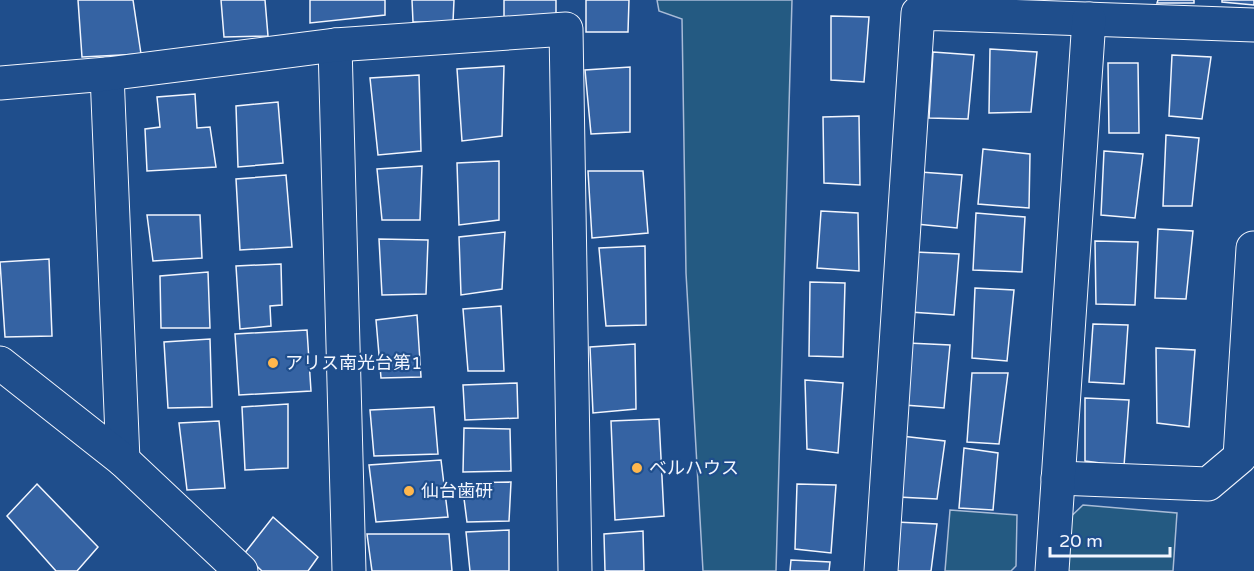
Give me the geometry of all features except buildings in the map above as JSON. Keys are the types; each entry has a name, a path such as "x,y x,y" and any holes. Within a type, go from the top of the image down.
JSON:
{"street":[{"path":"881,571 918,13 1254,25"},
{"path":"1052,571 1089,19"},
{"path":"0,83 107,74 335,45 566,29 575,571"},
{"path":"335,45 349,571"},
{"path":"107,74 123,460"},
{"path":"1059,478 1208,483 1240,457 1254,242"},
{"path":"0,363 123,460 241,571"}],"shaded area":[{"path":"657,0 792,0 776,571 703,571 686,273 682,19 659,11"},
{"path":"1083,505 1177,513 1173,571 1061,571 1063,524"},
{"path":"950,510 1017,515 1016,566 1011,571 945,571"}],"place":[{"name":"アリス南光台第1","path":"273,363"},
{"name":"ベルハウス","path":"637,468"},
{"name":"仙台歯研","path":"409,491"}]}
